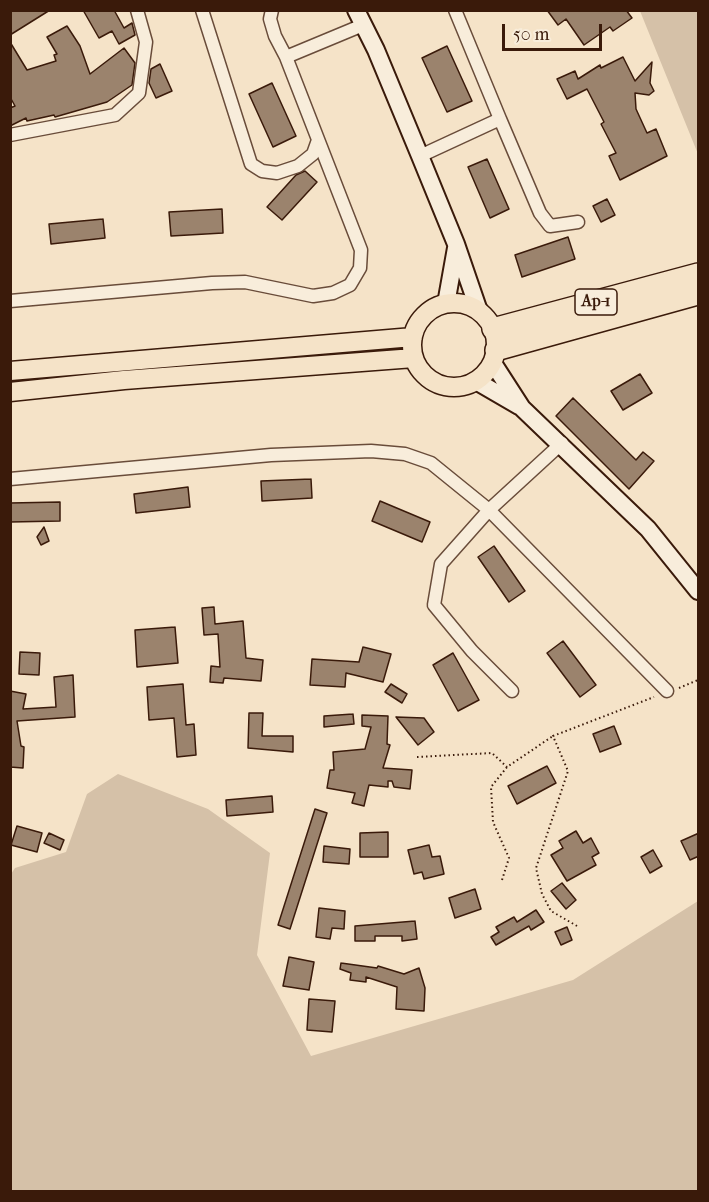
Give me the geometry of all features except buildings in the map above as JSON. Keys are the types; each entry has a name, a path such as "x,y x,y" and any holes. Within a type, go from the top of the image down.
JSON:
{"highway":[{"name":"Ap-1","path":"494,329 699,274"},
{"name":"Ap-1","path":"494,357 699,294"}],"main road":[{"path":"446,304 469,305 479,311 494,329 494,357 476,381 459,387 440,384 424,374 414,358 413,337 421,319 437,307 446,304"},
{"path":"10,371 413,337"},
{"path":"10,392 124,380 414,358"}],"street":[{"path":"10,135 115,115 139,93 146,42 137,10"},
{"path":"202,10 251,164 262,171 277,173 298,166 313,154 318,140"},
{"path":"10,301 212,282 245,282 313,296 333,293 350,285 360,268 361,250 286,57 275,36 270,19 272,10"},
{"path":"455,10 540,213 550,226 578,222"},
{"path":"286,57 359,18 420,156 456,244 479,311"},
{"path":"420,156 500,119"},
{"path":"446,304 456,244"},
{"path":"494,357 522,408"},
{"path":"476,381 522,408 562,443 648,529 699,591"},
{"path":"512,691 472,651 434,605 441,564 489,510 562,443"},
{"path":"10,479 271,455 371,451 405,454 431,463 489,510 667,691"}],"path":[{"path":"502,880 509,858 493,822 491,787 507,767 553,736 699,680"},
{"path":"553,736 568,771 536,868 542,894 551,912 577,926"},
{"path":"417,757 492,753 507,767"}],"shaded area":[{"path":"640,11 698,11 698,154"},
{"path":"118,774 208,809 270,853 257,955 311,1056 573,980 698,901 698,1191 11,1191 11,874 15,868 66,852 87,794"}]}
